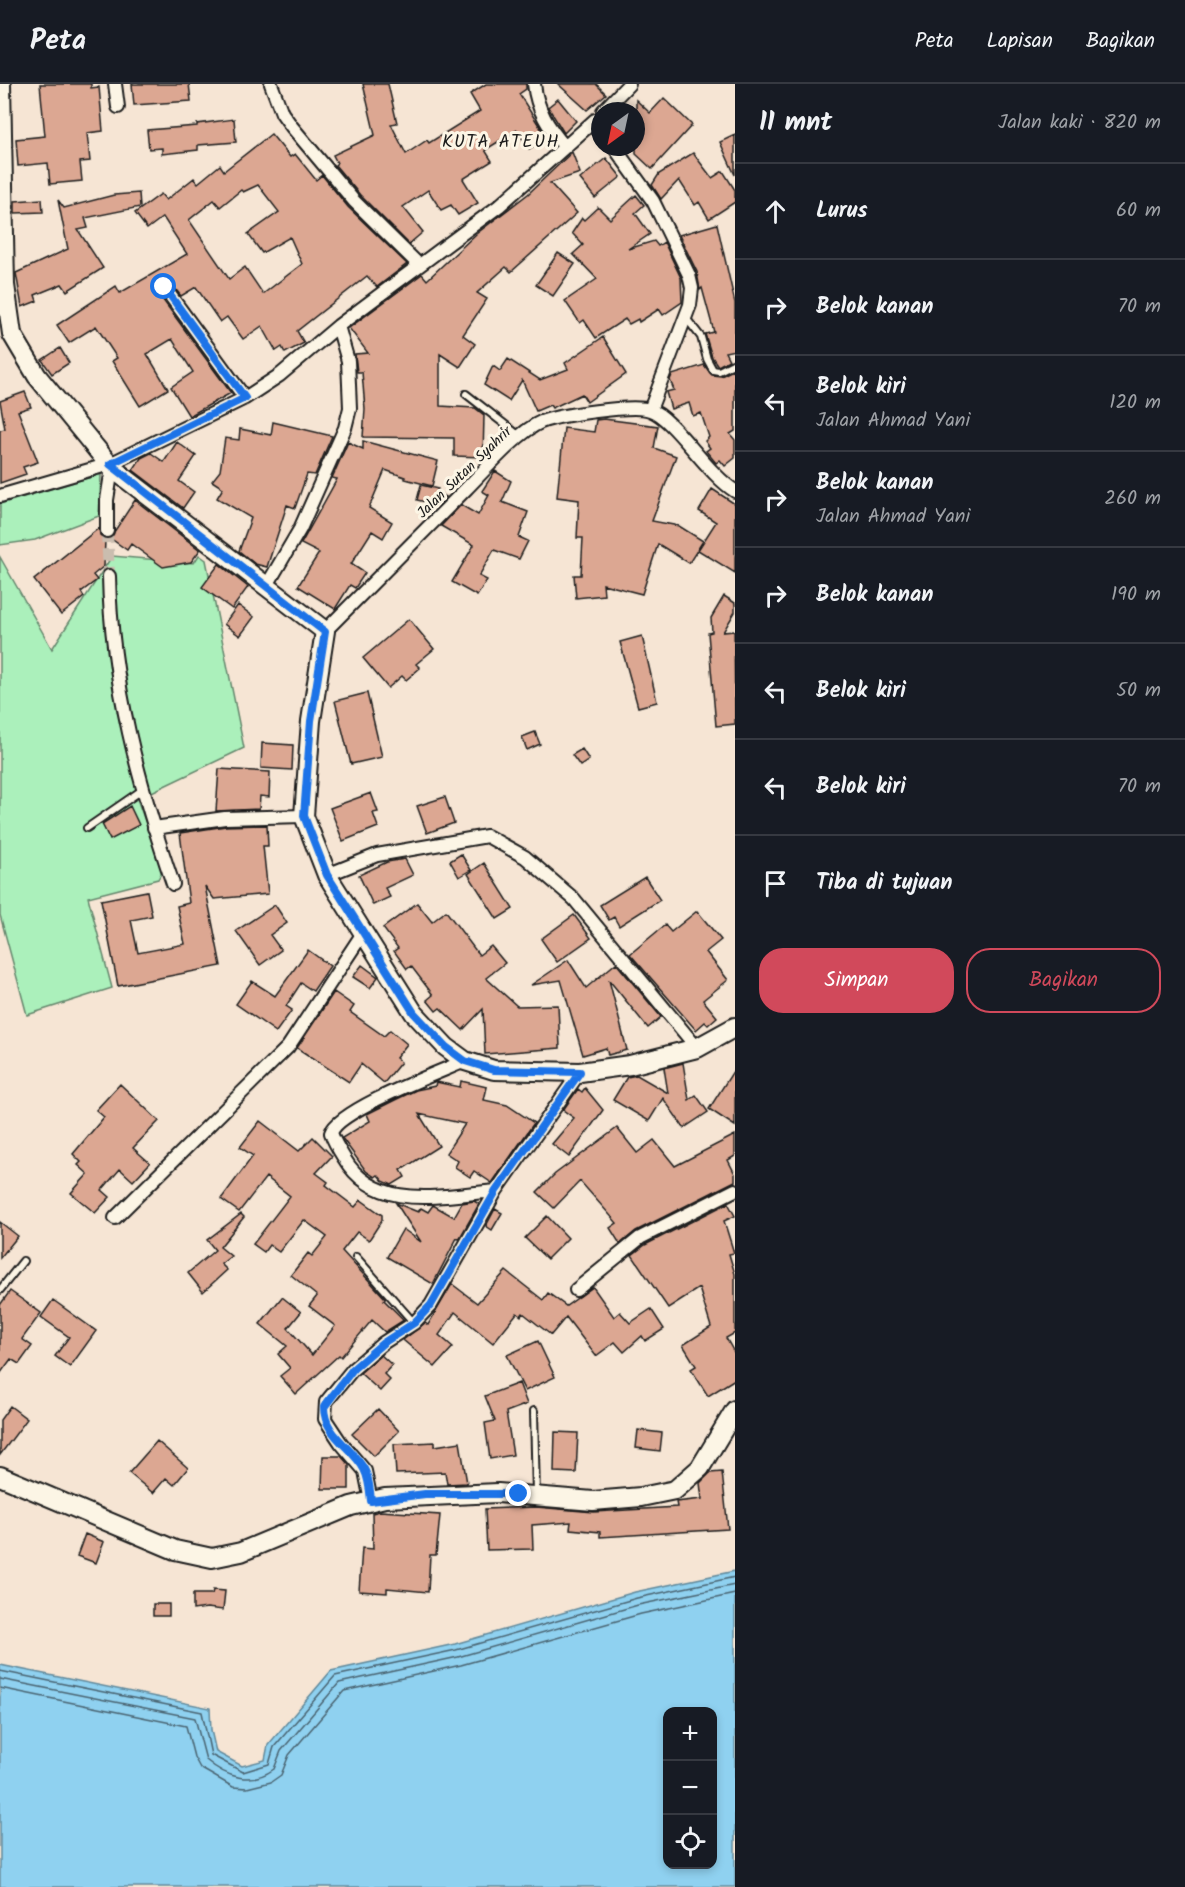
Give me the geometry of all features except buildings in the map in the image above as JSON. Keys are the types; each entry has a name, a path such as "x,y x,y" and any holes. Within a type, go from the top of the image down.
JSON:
{"street":[{"path":"1,84 5,285 12,334 37,376 111,466 325,632 311,721 304,816 327,875 414,1013 446,1047 465,1061 494,1070 580,1072 630,1065 697,1047 735,1027"},
{"path":"115,84 118,107"},
{"path":"271,84 282,113 292,127 354,201 419,265"},
{"path":"534,84 536,99 545,123 564,147"},
{"path":"613,102 629,84"},
{"path":"0,496 111,466 245,398 279,375 338,326 499,206 591,125"},
{"path":"620,156 653,201 689,275 692,288 685,317 650,410 667,423 715,477 735,491"},
{"path":"164,287 245,398"},
{"path":"266,587 300,529 348,418 350,380 338,326"},
{"name":"Jalan Sutan Syahrir","path":"325,632 502,452 540,423 571,415 630,408 650,410"},
{"path":"107,531 107,500 111,466"},
{"path":"109,576 110,612 117,672 142,790 173,884"},
{"path":"154,828 225,818 304,816"},
{"path":"327,875 377,855 487,836 525,857 574,899 697,1047"},
{"path":"115,1218 288,1047 363,933"},
{"path":"465,1061 386,1095 339,1122 331,1133 354,1175 383,1193 417,1197 496,1191"},
{"path":"371,1501 365,1471 334,1434 325,1419 324,1407 353,1369 383,1343 414,1323 431,1305 496,1191 580,1072"},
{"path":"576,1290 640,1238 735,1190"},
{"path":"0,1476 175,1550 212,1558 242,1552 371,1501 425,1494 536,1495 593,1501 641,1497 675,1490 700,1468 735,1410"}],"lane":[{"path":"685,317 701,337 707,359 713,370 719,371 735,363"},
{"path":"466,394 521,437"},
{"path":"87,828 142,790"},
{"path":"356,1257 414,1323"},
{"path":"0,1290 23,1260"},
{"path":"534,1410 536,1495"}],"green space":[{"path":"101,474 99,516 35,540 0,545 0,504"},
{"path":"199,555 206,560 244,748 137,799 163,870 158,879 88,897 112,988 27,1015 0,915 0,557 52,649 112,556 194,563"}],"water":[{"path":"735,1571 735,1887 0,1887 0,1665 210,1708 211,1730 216,1752 242,1766 265,1760 268,1745 331,1671 455,1644 635,1592"}],"tunnel":[{"path":"107,531 109,576"}],"district":[{"name":"KUTA ATEUH","path":"501,141"}],"route":[{"path":"164,287 245,398 110,464 112,468 325,632 311,721 304,816 327,875 414,1013 446,1047 465,1061 494,1070 580,1072 496,1191 431,1305 414,1323 383,1343 353,1369 328,1398 324,1407 325,1419 334,1434 355,1456 365,1471 371,1501 425,1494 519,1494"}]}
